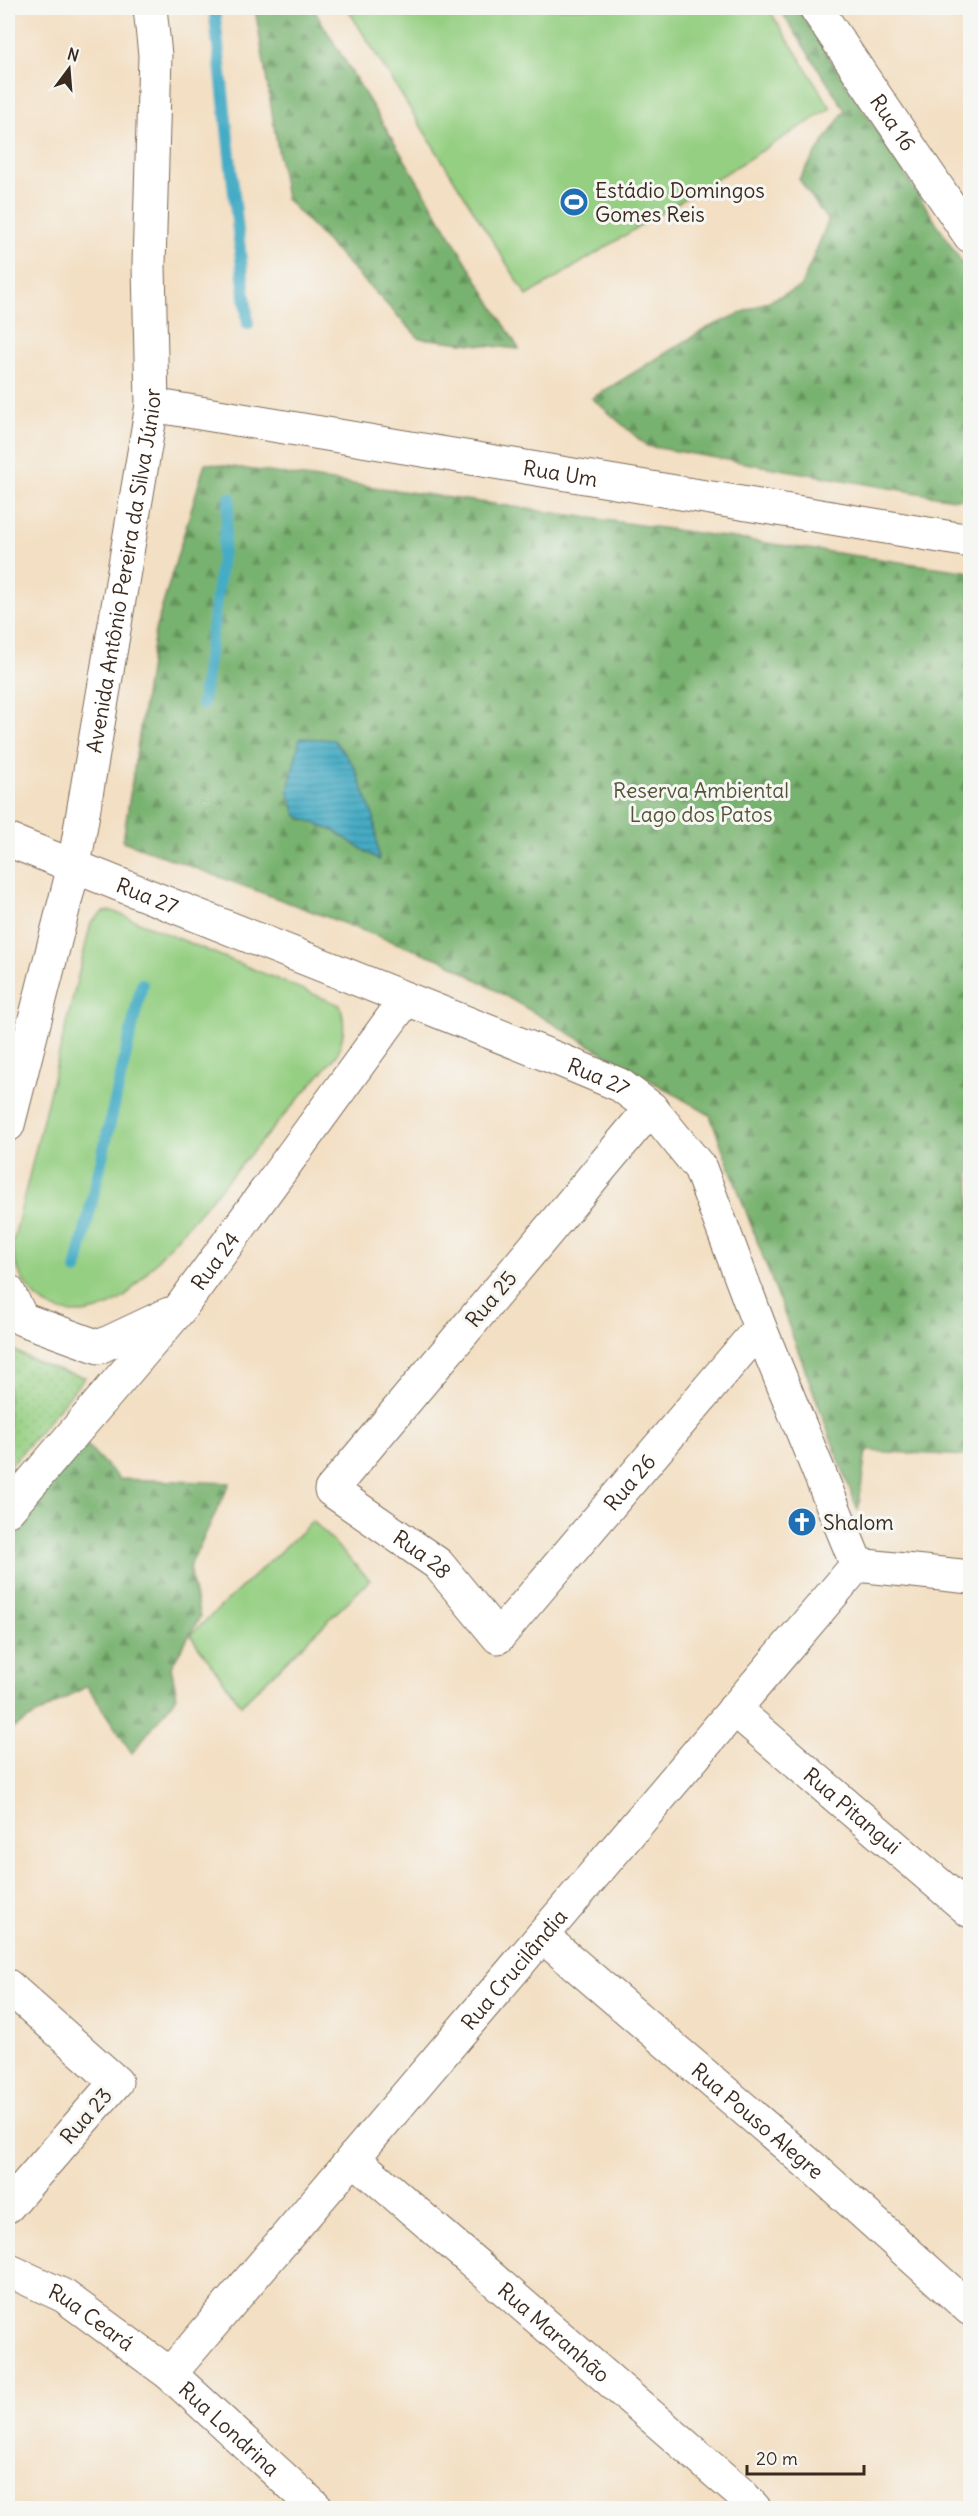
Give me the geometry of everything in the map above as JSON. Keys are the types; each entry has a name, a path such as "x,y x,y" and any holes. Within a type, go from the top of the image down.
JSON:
{"street":[{"name":"Avenida Antônio Pereira da Silva Júnior","path":"8,1125 74,866 152,405 149,265 154,55 150,8"},
{"name":"Rua 16","path":"816,8 970,236"},
{"name":"Rua Um","path":"152,405 970,541"},
{"name":"Rua 27","path":"8,840 620,1085 651,1108 700,1168 760,1328 857,1566"},
{"name":"Rua 24","path":"8,1510 179,1310 406,999"},
{"name":"Rua 25","path":"331,1490 651,1108"},
{"path":"8,1291 22,1319 99,1347 179,1310"},
{"name":"Rua 26","path":"498,1637 760,1328"},
{"name":"Rua 28","path":"331,1490 438,1564 498,1637"},
{"path":"857,1566 970,1577"},
{"name":"Rua Crucilândia","path":"170,2374 857,1566"},
{"name":"Rua Pitangui","path":"734,1709 970,1911"},
{"name":"Rua Pouso Alegre","path":"542,1936 818,2172 970,2309"},
{"name":"Rua 23","path":"8,1986 116,2082 8,2206"},
{"name":"Rua Maranhão","path":"353,2158 740,2493 753,2508"},
{"name":"Rua Ceará","path":"8,2270 64,2296 170,2374"},
{"name":"Rua Londrina","path":"170,2374 316,2508"}],"green space":[{"path":"255,8 313,8 519,349 419,338 286,199"},
{"name":"Estádio Domingos Gomes Reis","path":"347,8 768,8 831,108 527,296"},
{"path":"779,8 797,8 970,275 970,499 953,499 647,446 592,398 707,328 801,287 828,221 799,179 845,110"},
{"name":"Reserva Ambiental Lago dos Patos","path":"205,463 970,572 970,1456 866,1451 858,1511 710,1115 447,962 123,841 155,631"},
{"path":"112,911 340,1005 343,1030 337,1055 126,1296 107,1307 88,1312 69,1313 53,1308 38,1299 26,1285 17,1268 12,1246 91,923 103,912"},
{"path":"8,1347 45,1365 85,1377 8,1469"},
{"path":"86,1444 119,1479 230,1483 189,1568 200,1617 171,1667 177,1696 132,1753 87,1686 8,1731 8,1535"},
{"path":"313,1521 370,1580 241,1705 190,1635"}],"water":[{"path":"300,738 334,740 354,766 374,818 379,860 334,831 297,816 288,791"}],"waterway":[{"path":"214,8 248,324"},
{"path":"202,704 230,498"},
{"path":"76,1270 142,984"}],"place":[{"name":"Estádio Domingos Gomes Reis","path":"574,202"},
{"name":"Shalom","path":"802,1522"}]}
